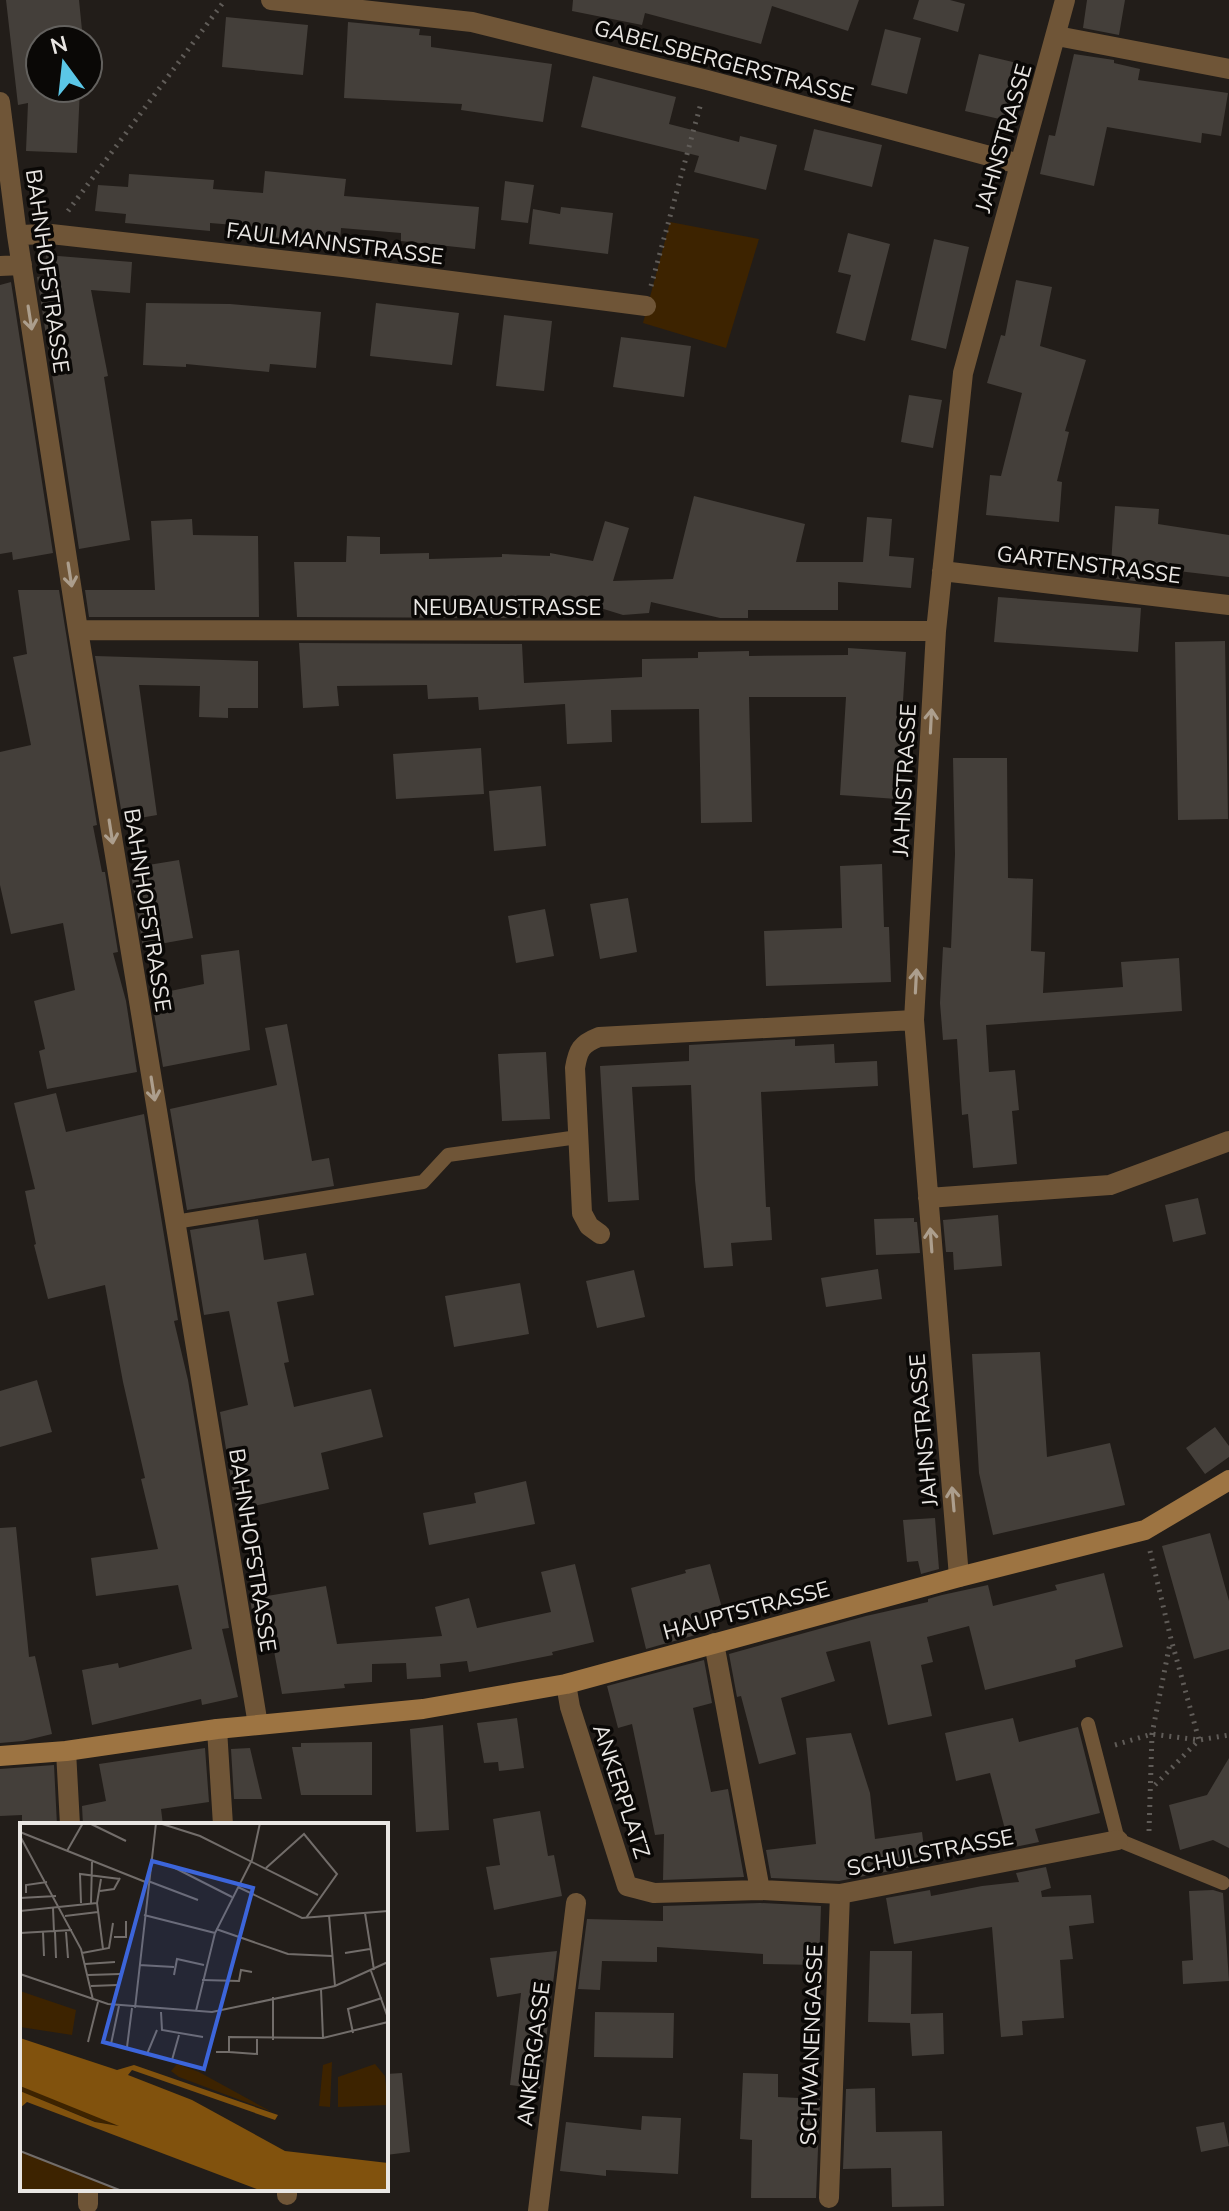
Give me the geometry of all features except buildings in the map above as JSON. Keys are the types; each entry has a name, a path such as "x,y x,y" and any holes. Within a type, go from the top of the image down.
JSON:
{"street":[{"name":"GABELSBERGERSTRASSE","path":"271,0 472,22 707,80 1019,164"},
{"name":"JAHNSTRASSE","path":"959,1577 914,1020 936,631 963,373 1065,0"},
{"path":"1057,36 1229,69"},
{"name":"BAHNHOFSTRASSE","path":"0,102 17,235 78,630 258,1725"},
{"name":"FAULMANNSTRASSE","path":"17,235 51,234 646,306"},
{"path":"0,266 22,265"},
{"name":"GARTENSTRASSE","path":"942,571 1229,605"},
{"name":"NEUBAUSTRASSE","path":"78,630 936,631"},
{"path":"600,1234 589,1226 582,1213 575,1068 579,1049 587,1042 599,1037 914,1020"},
{"path":"928,1198 1110,1185 1229,1141"},
{"name":"HAUPTSTRASSE","path":"0,1756 66,1751 217,1729 423,1709 566,1684 1145,1530 1229,1480"},
{"path":"714,1643 760,1890"},
{"name":"ANKERPLATZ","path":"566,1684 570,1707 627,1886 654,1893"},
{"path":"217,1729 223,1823"},
{"path":"66,1751 70,1823"},
{"name":"SCHULSTRASSE","path":"654,1893 760,1890 840,1894 1118,1840"},
{"name":"SCHWANENGASSE","path":"829,2198 840,1894"},
{"name":"ANKERGASSE","path":"538,2211 576,1903"}],"lane":[{"path":"175,1222 423,1182 448,1155 578,1137"},
{"path":"1088,1724 1118,1840 1223,1883"}],"path":[{"path":"51,234 225,0"},
{"path":"646,306 707,80"},
{"path":"1145,1530 1199,1740"},
{"path":"1149,1832 1152,1734 1171,1639"},
{"path":"1095,1750 1152,1734 1199,1740 1229,1735"},
{"path":"1151,1789 1199,1740"}],"shaded area":[{"path":"670,222 759,239 726,348 643,323"}]}
